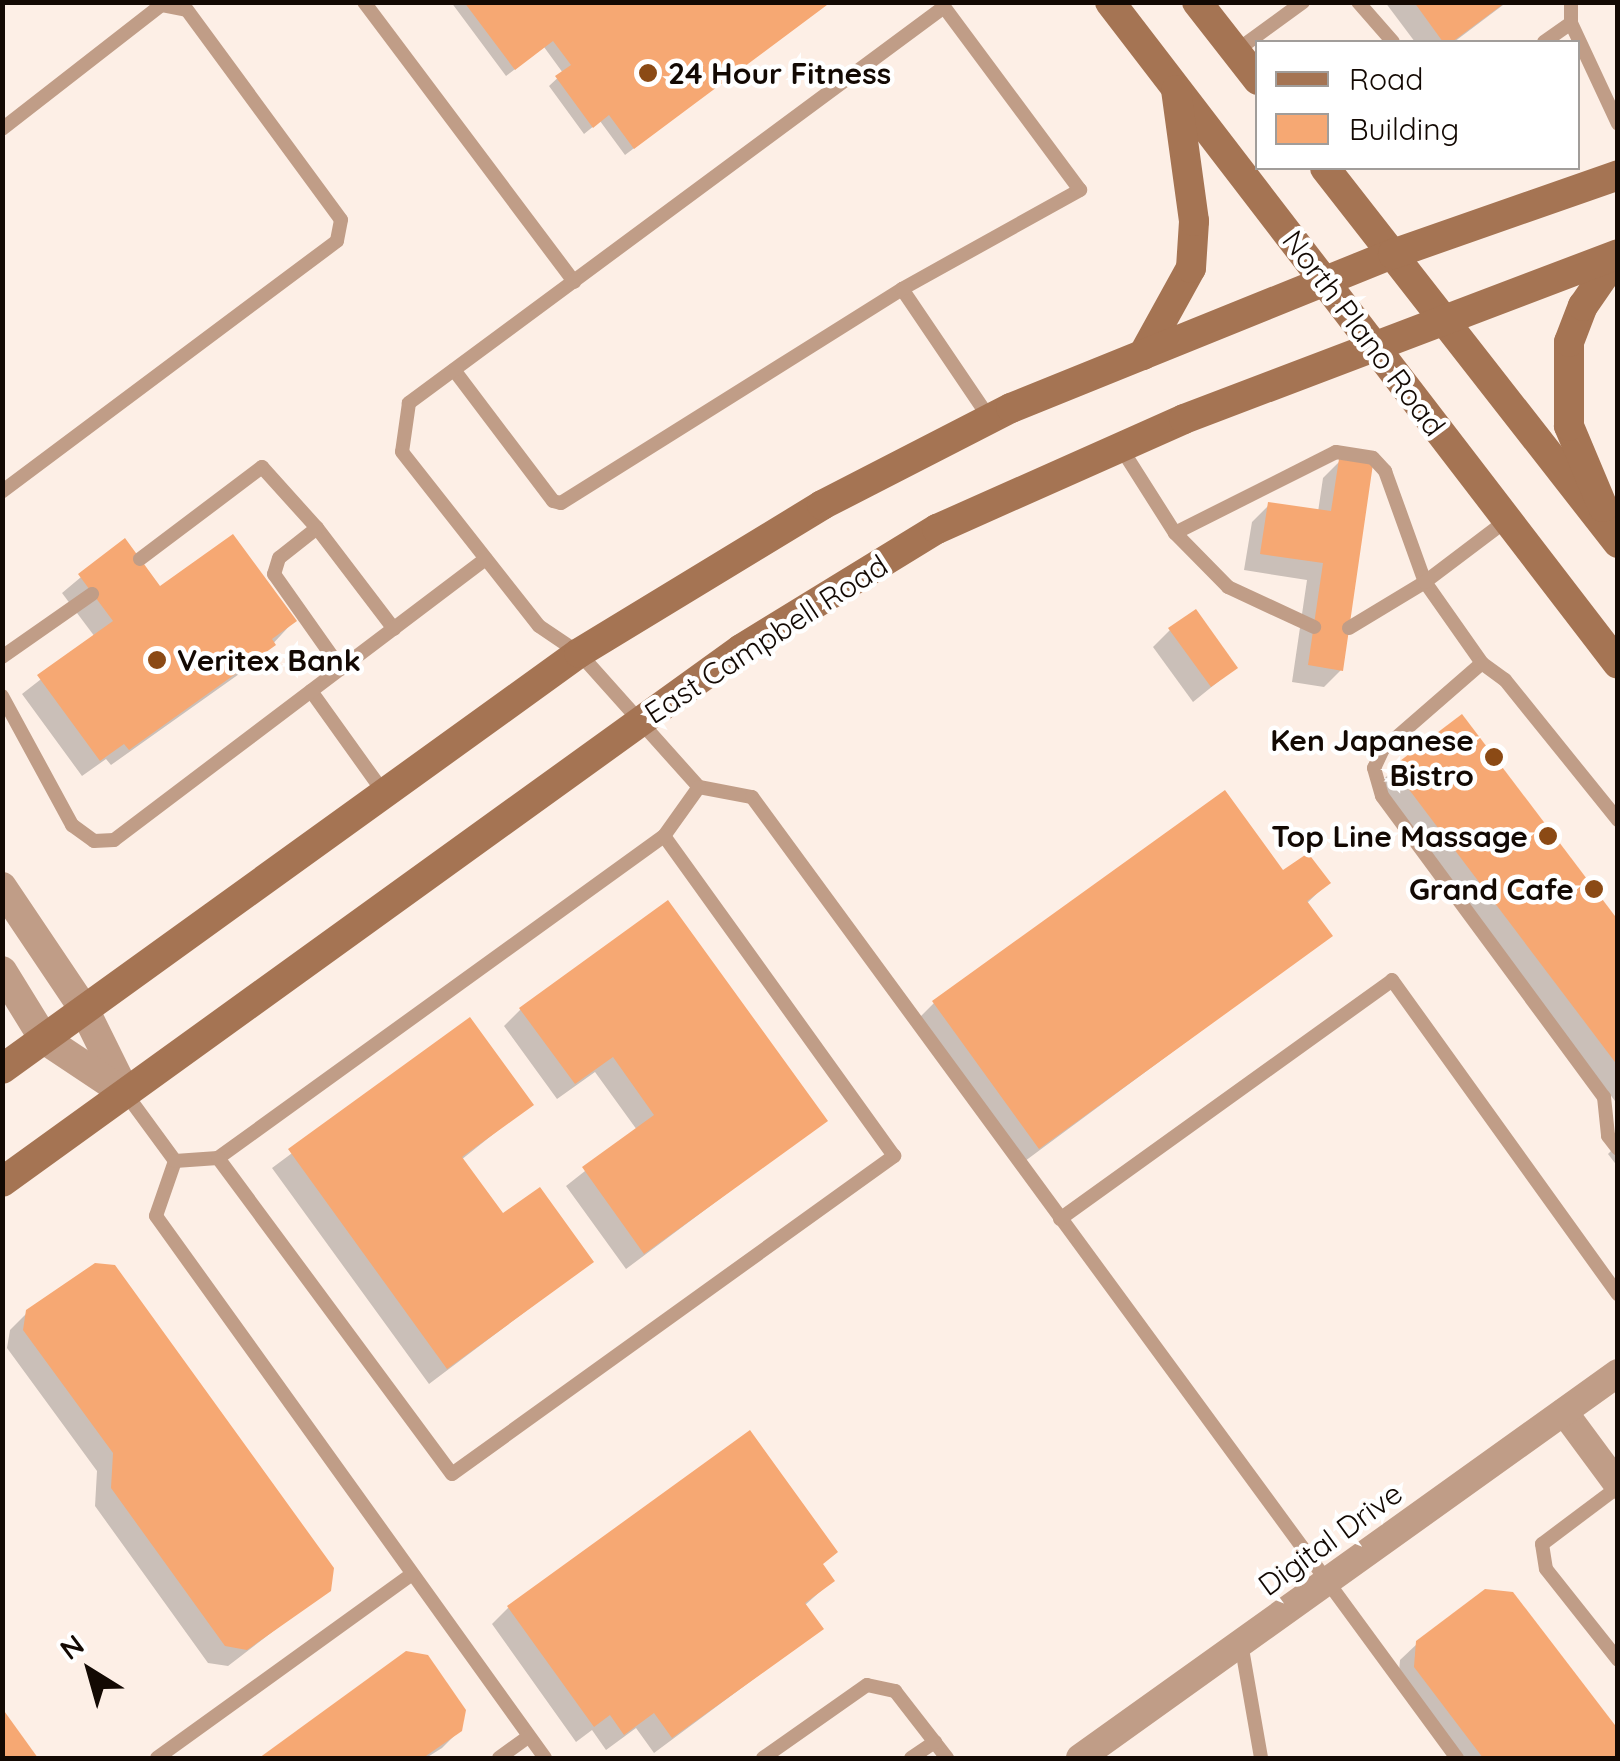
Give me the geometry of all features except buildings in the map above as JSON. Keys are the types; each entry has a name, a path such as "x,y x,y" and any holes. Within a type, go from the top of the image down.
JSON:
{"main road":[{"name":"North Plano Road","path":"1110,2 1618,664"},
{"path":"1197,2 1255,76"},
{"path":"1142,356 1191,268 1194,220 1176,86"},
{"path":"1328,170 1618,542"},
{"path":"2,1069 579,652 822,505 990,419 1393,254 1618,175"},
{"path":"1618,254 1583,306 1569,342 1568,384 1569,426 1618,542"},
{"name":"East Campbell Road","path":"2,1182 741,648 937,529 1269,385 1378,350 1618,254"}],"street":[{"path":"2,887 84,1009 126,1094"},
{"path":"2,971 44,1038 126,1094"},
{"name":"Digital Drive","path":"1080,1758 1618,1373"},
{"path":"1564,1412 1618,1486"}],"lane":[{"path":"364,2 574,282"},
{"path":"1235,51 1304,2"},
{"path":"1358,2 1391,40"},
{"path":"1571,2 1570,23 1578,40"},
{"path":"2,129 161,5 187,10 341,220 337,241 2,492"},
{"path":"454,370 553,501 562,503 902,289 1080,190 943,5 409,403 402,452 539,626 579,652 699,787 752,797 1324,1582 1457,1758"},
{"path":"1547,40 1570,23"},
{"path":"1580,44 1618,124"},
{"path":"902,289 990,419"},
{"path":"1121,447 1175,533 1228,588 1314,627"},
{"path":"1175,533 1336,452 1373,458 1386,471 1425,582 1482,663 1505,680 1618,820"},
{"path":"140,559 262,466 317,528 394,628"},
{"path":"1349,628 1425,582 1507,520"},
{"path":"317,528 279,558 274,574 341,668"},
{"path":"2,696 72,825 94,841 114,840 486,559"},
{"path":"2,656 92,594"},
{"path":"1482,663 1383,749 1374,768 1382,796 1604,1098 1608,1136 1618,1148"},
{"path":"311,692 384,794"},
{"path":"175,1161 218,1158 664,836 699,787"},
{"path":"218,1158 452,1474 894,1156 664,836"},
{"path":"1060,1219 1392,980 1618,1294"},
{"path":"126,1094 175,1161"},
{"path":"175,1161 156,1216 545,1758"},
{"path":"1618,1486 1542,1544 1546,1569 1618,1660"},
{"path":"157,1758 412,1574"},
{"path":"1241,1643 1261,1758"},
{"path":"763,1758 867,1685 895,1691 947,1758"},
{"path":"499,1758 528,1738"},
{"path":"911,1758 934,1742"}],"place":[{"name":"24 Hour Fitness","path":"648,73"},
{"name":"Veritex Bank","path":"157,660"},
{"name":"Ken Japanese Bistro","path":"1494,757"},
{"name":"Top Line Massage","path":"1548,836"},
{"name":"Grand Cafe","path":"1594,889"}]}
